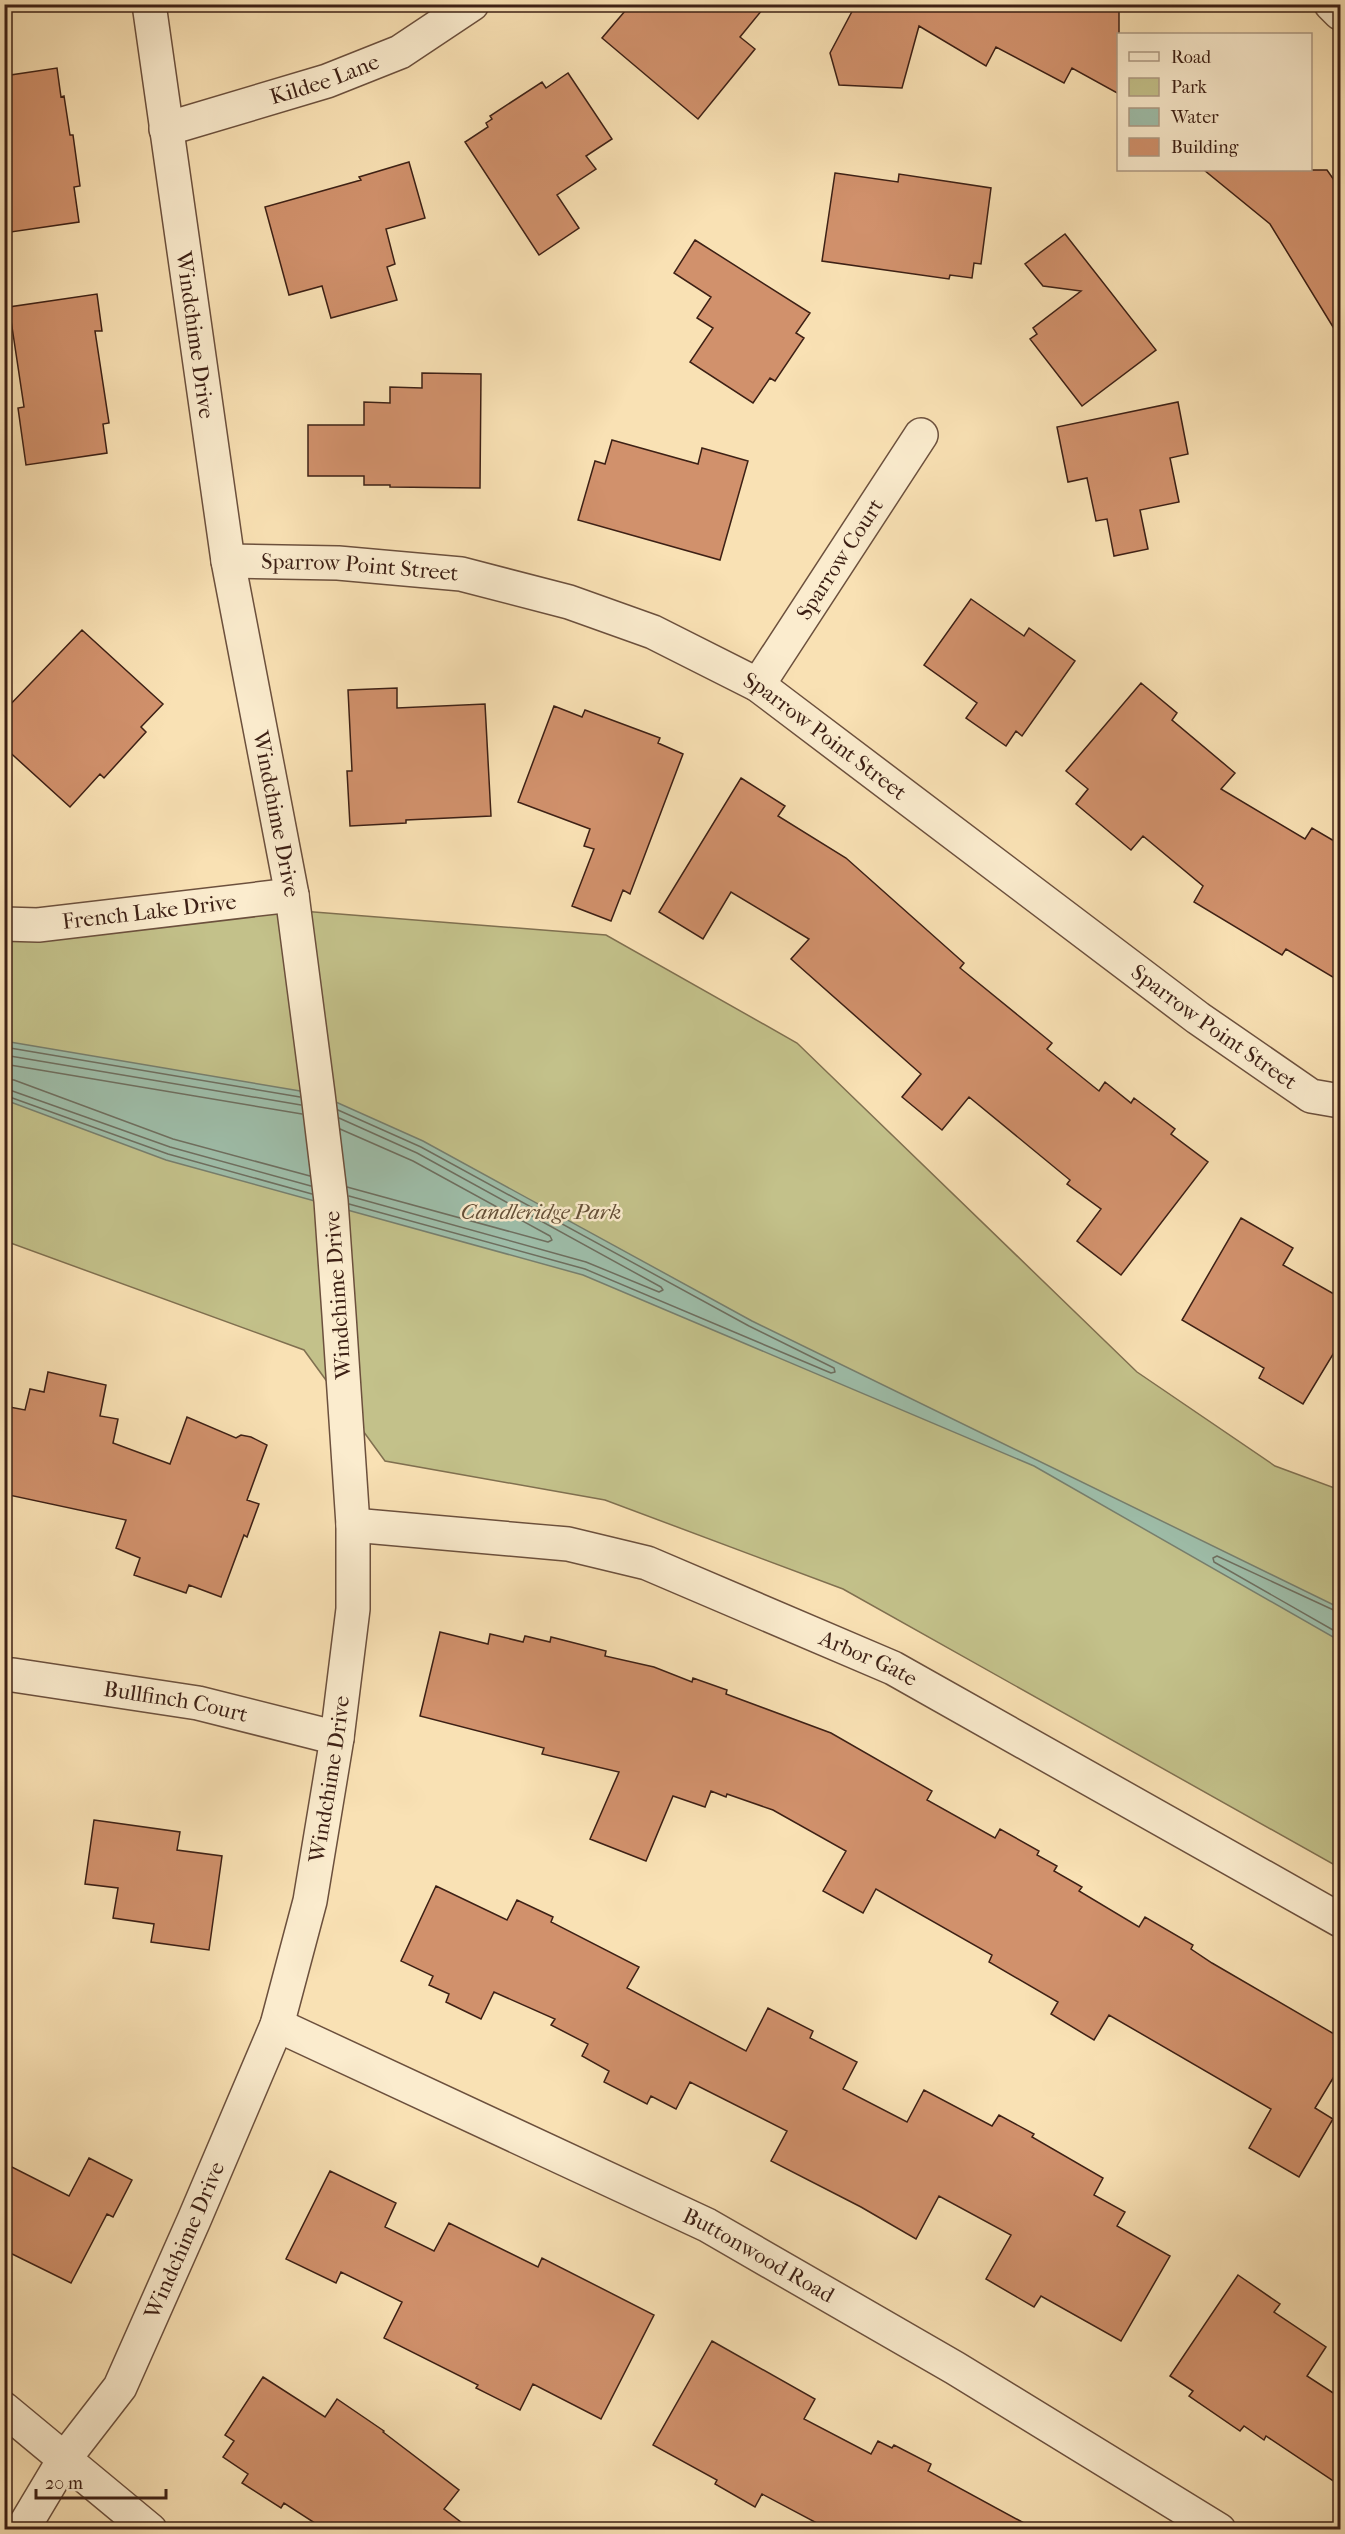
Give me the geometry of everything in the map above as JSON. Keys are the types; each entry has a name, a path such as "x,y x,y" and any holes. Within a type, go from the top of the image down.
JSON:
{"street":[{"name":"Windchime Drive","path":"22,2529 65,2458 120,2387 194,2220 276,2025 310,1901 337,1738 353,1609 353,1525 331,1201 292,895 228,561 149,4"},
{"name":"Kildee Lane","path":"166,129 327,81 400,52 472,4"},
{"path":"1331,4 1341,13"},
{"name":"Sparrow Court","path":"758,685 921,435"},
{"name":"Sparrow Point Street","path":"228,561 338,563 461,574 568,602 653,632 758,685 1198,1018 1311,1096 1341,1101"},
{"name":"French Lake Drive","path":"4,924 38,925 292,895"},
{"name":"Arbor Gate","path":"353,1525 568,1545 647,1563 893,1668 1341,1920"},
{"name":"Bullfinch Court","path":"13,1675 198,1703 337,1738"},
{"name":"Buttonwood Road","path":"276,2025 708,2225 955,2368 1219,2529"},
{"path":"4,2409 150,2529"}],"green space":[{"name":"Candleridge Park","path":"213,904 606,935 797,1043 1137,1372 1275,1466 1340,1490 1340,1868 843,1589 605,1500 385,1461 304,1350 5,1241 4,920"}],"water":[{"path":"4,1041 318,1094 423,1141 752,1321 1340,1608 1340,1641 1034,1466 583,1275 166,1160 5,1100"}],"building":[{"path":"631,4 767,4 740,37 755,49 698,119 602,38"},
{"path":"856,4 1119,4 1117,93 1072,68 1064,83 996,47 986,66 919,26 902,88 839,85 830,53"},
{"path":"57,68 70,135 73,135 80,186 74,187 79,222 4,233 4,76"},
{"path":"568,73 612,139 586,156 596,169 557,195 579,228 539,255 465,142 488,127 486,123 492,119 490,116 542,82 546,88"},
{"path":"409,162 425,218 386,229 395,264 387,267 397,300 331,318 322,286 289,295 265,207 361,180 359,177"},
{"path":"1327,170 1341,190 1341,340 1270,224 1205,171"},
{"path":"835,173 898,182 899,174 991,188 981,264 974,263 972,278 950,275 949,279 822,261"},
{"path":"1065,234 1156,350 1082,406 1030,339 1037,334 1033,328 1081,291 1043,286 1025,264"},
{"path":"695,240 810,313 796,333 804,338 775,381 770,378 753,403 690,362 713,328 697,318 711,297 674,273"},
{"path":"97,294 102,331 95,331 109,423 103,424 107,453 26,465 18,408 24,407 9,307"},
{"path":"422,373 481,374 480,488 390,487 390,485 364,485 364,476 308,476 308,425 364,425 364,402 390,403 390,387 422,388"},
{"path":"1178,402 1188,454 1170,458 1179,502 1140,510 1148,549 1114,556 1107,519 1096,521 1087,478 1068,482 1057,427"},
{"path":"612,440 698,464 702,448 748,461 720,560 578,520 595,461 605,464"},
{"path":"971,599 1024,636 1029,628 1075,661 1022,736 1016,731 1006,746 966,718 977,703 924,665"},
{"path":"82,630 163,704 141,727 146,732 104,778 100,774 70,807 4,747 4,711"},
{"path":"1141,683 1177,713 1172,720 1235,773 1221,789 1305,839 1312,828 1341,845 1341,982 1286,949 1282,955 1194,902 1203,886 1143,836 1131,850 1076,804 1088,789 1066,771"},
{"path":"397,688 397,708 485,704 491,816 406,820 406,823 350,826 347,771 352,771 348,690"},
{"path":"554,706 582,717 585,710 660,738 658,743 683,754 630,894 623,890 611,921 572,906 594,849 584,846 590,829 518,802"},
{"path":"741,778 785,806 778,816 846,858 964,963 960,968 1052,1043 1047,1049 1099,1091 1105,1082 1131,1103 1134,1098 1175,1129 1171,1134 1208,1162 1121,1275 1077,1241 1101,1209 1067,1184 1070,1180 969,1097 942,1130 902,1097 921,1074 791,959 809,939 731,892 703,939 659,912"},
{"path":"1241,1218 1293,1248 1283,1265 1341,1298 1341,1341 1303,1404 1259,1378 1264,1368 1182,1320"},
{"path":"48,1372 106,1385 100,1416 118,1419 113,1443 170,1464 187,1417 236,1438 241,1435 251,1437 267,1445 247,1500 259,1504 247,1537 244,1535 221,1597 189,1585 186,1593 134,1575 140,1558 116,1548 126,1520 4,1494 4,1406 25,1410 30,1389 44,1392"},
{"path":"440,1632 488,1644 490,1634 523,1642 525,1636 550,1642 551,1637 606,1651 605,1656 654,1667 692,1682 693,1678 727,1690 726,1694 831,1733 932,1791 927,1800 995,1838 1000,1829 1039,1851 1037,1855 1057,1866 1054,1871 1082,1887 1079,1891 1139,1927 1145,1917 1193,1945 1191,1949 1212,1963 1341,2038 1341,2065 1315,2108 1333,2119 1299,2177 1249,2148 1271,2109 1109,2015 1094,2040 1051,2014 1058,2002 989,1962 992,1955 876,1889 863,1913 823,1891 846,1851 773,1810 727,1794 726,1797 711,1791 705,1807 673,1796 646,1861 590,1839 619,1772 542,1754 544,1748 420,1716"},
{"path":"94,1820 180,1832 177,1850 222,1856 209,1950 151,1942 154,1924 113,1918 118,1888 85,1884"},
{"path":"436,1886 507,1920 517,1900 553,1917 551,1922 639,1967 627,1988 746,2051 768,2008 813,2031 810,2038 857,2062 843,2089 907,2122 924,2090 992,2126 999,2115 1034,2134 1032,2137 1103,2178 1094,2195 1125,2212 1117,2226 1170,2256 1121,2341 1041,2296 1034,2307 986,2279 1011,2235 939,2196 916,2239 861,2207 771,2161 787,2131 690,2082 676,2109 651,2096 647,2104 604,2082 609,2071 582,2056 588,2044 551,2025 555,2019 494,1992 481,2019 446,2002 449,1994 429,1985 433,1976 401,1961"},
{"path":"89,2158 132,2180 113,2217 107,2214 71,2283 4,2250 4,2163 69,2196"},
{"path":"330,2171 396,2203 385,2227 434,2251 449,2223 538,2267 542,2258 654,2315 601,2419 533,2384 520,2410 476,2388 478,2385 384,2338 402,2302 341,2272 336,2283 286,2259"},
{"path":"1238,2275 1280,2304 1274,2312 1326,2347 1307,2376 1341,2398 1341,2486 1266,2436 1264,2440 1244,2426 1240,2431 1189,2396 1193,2391 1170,2376"},
{"path":"712,2341 815,2399 804,2419 871,2454 878,2441 892,2448 894,2445 931,2464 928,2471 1035,2529 828,2529 762,2494 755,2507 715,2484 717,2480 653,2445"},
{"path":"263,2377 325,2417 337,2399 384,2431 459,2490 444,2509 470,2529 324,2529 284,2503 281,2508 242,2483 248,2474 223,2457 234,2441 225,2435"}]}
